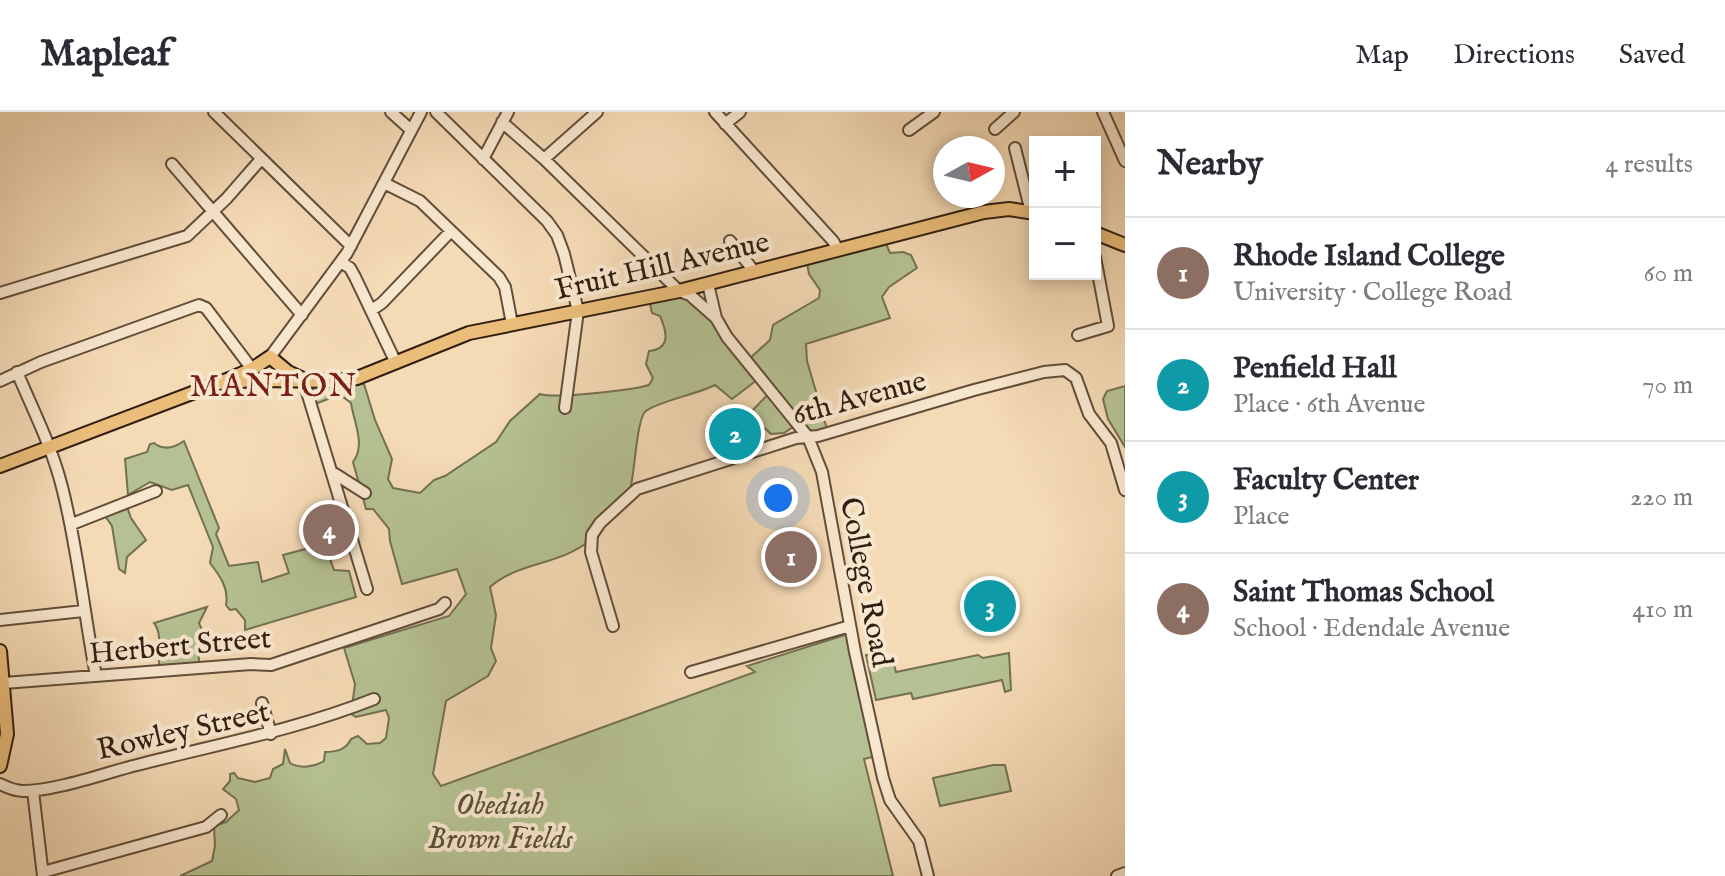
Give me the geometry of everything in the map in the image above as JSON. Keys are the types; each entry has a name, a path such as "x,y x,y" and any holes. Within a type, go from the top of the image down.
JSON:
{"main road":[{"name":"Fruit Hill Avenue","path":"219,383 347,380 446,341 512,324 679,291 984,212 1009,209 1029,212"},
{"path":"1101,235 1125,245"},
{"name":"Fruit Hill Avenue","path":"2,466 219,383 252,369 270,357"},
{"path":"270,357 288,372 303,379"},
{"path":"0,651 7,734 0,766"}],"street":[{"path":"214,112 351,246"},
{"path":"391,112 411,130"},
{"path":"270,357 351,246 421,112"},
{"path":"436,112 547,221 557,235 578,311 565,408"},
{"path":"544,159 597,112"},
{"path":"715,112 838,250"},
{"path":"725,124 740,112"},
{"path":"909,130 934,112"},
{"path":"995,129 1014,112"},
{"path":"1103,112 1125,161"},
{"path":"483,159 505,117"},
{"name":"College Road","path":"505,117 679,291 690,295 716,318 736,349 808,437 822,472 850,626 883,778 890,800 919,841 928,876"},
{"path":"1015,148 1032,208"},
{"path":"0,293 187,236 261,159"},
{"path":"172,164 302,315"},
{"path":"384,183 420,201 502,281 512,324"},
{"path":"373,309 451,231"},
{"path":"730,241 754,271"},
{"path":"341,262 350,268 373,309 396,363"},
{"path":"1078,335 1108,326 1099,280"},
{"name":"College Road","path":"708,284 716,318"},
{"path":"0,381 199,305 206,308 252,369"},
{"name":"6th Avenue","path":"613,626 591,552 595,529 637,489 796,438 876,420 1044,372 1065,370 1076,378 1089,414 1111,443 1125,490"},
{"path":"17,372 49,446 72,524 83,611 96,676"},
{"path":"303,379 367,589"},
{"path":"332,472 365,493"},
{"path":"72,524 156,491"},
{"name":"Herbert Street","path":"4,683 271,665 439,609 445,603"},
{"path":"0,620 83,611"},
{"path":"691,672 850,626"},
{"name":"Rowley Street","path":"0,784 20,792 33,791 271,734 323,719 374,699"},
{"path":"262,703 271,734"},
{"path":"33,791 43,874 206,827 221,815"},
{"path":"1117,876 1125,873"}],"green space":[{"name":"Obediah Brown Fields","path":"884,239 890,253 911,255 917,268 889,287 882,297 890,318 806,344 807,361 827,429 804,437 796,425 784,433 771,434 749,414 772,390 761,377 732,399 715,385 646,411 640,425 629,494 605,526 578,549 513,573 490,587 496,615 491,648 496,661 488,676 446,701 433,774 441,786 755,672 747,666 848,634 876,756 864,759 893,876 180,876 212,861 214,826 226,822 239,810 236,799 223,789 230,781 230,774 255,782 270,778 273,769 283,764 285,749 290,763 307,766 324,761 325,752 340,750 358,736 367,744 380,743 386,738 389,718 386,710 356,717 351,714 355,684 344,648 449,616 466,594 457,569 402,584 389,529 373,509 366,509 353,462 359,441 351,403 343,397 310,406 304,383 364,384 392,459 388,479 393,488 420,493 434,480 496,442 510,421 540,394 577,395 649,385 653,378 646,364 649,351 661,347 665,334 660,316 652,313 649,299 693,288 747,361 770,340 773,325 819,298 820,290 809,274 807,263"},
{"path":"1125,386 1125,447 1108,419 1103,399 1107,391"},
{"path":"184,441 219,528 216,534 229,566 258,562 262,582 289,573 283,555 321,545 334,570 349,571 356,597 245,630 245,620 236,609 230,610 226,605 225,588 210,563 213,547 188,485 172,490 150,482 128,495 125,459 147,452 150,444 169,448"},
{"path":"127,507 146,540 127,557 125,573 119,569 112,526 105,516"},
{"path":"207,607 199,623 205,637 199,647 200,669 159,672 159,639 154,623"},
{"path":"880,652 883,667 894,665 896,672 978,655 983,658 1009,653 1011,690 1005,692 1002,680 913,699 911,693 876,700 866,655"},
{"path":"1005,765 1011,791 940,806 933,778"}],"place":[{"name":"Penfield Hall","path":"735,434"},
{"name":"Saint Thomas School","path":"329,530"},
{"name":"Rhode Island College","path":"791,557"},
{"name":"Faculty Center","path":"990,606"}],"district":[{"name":"MANTON","path":"274,385"}]}
